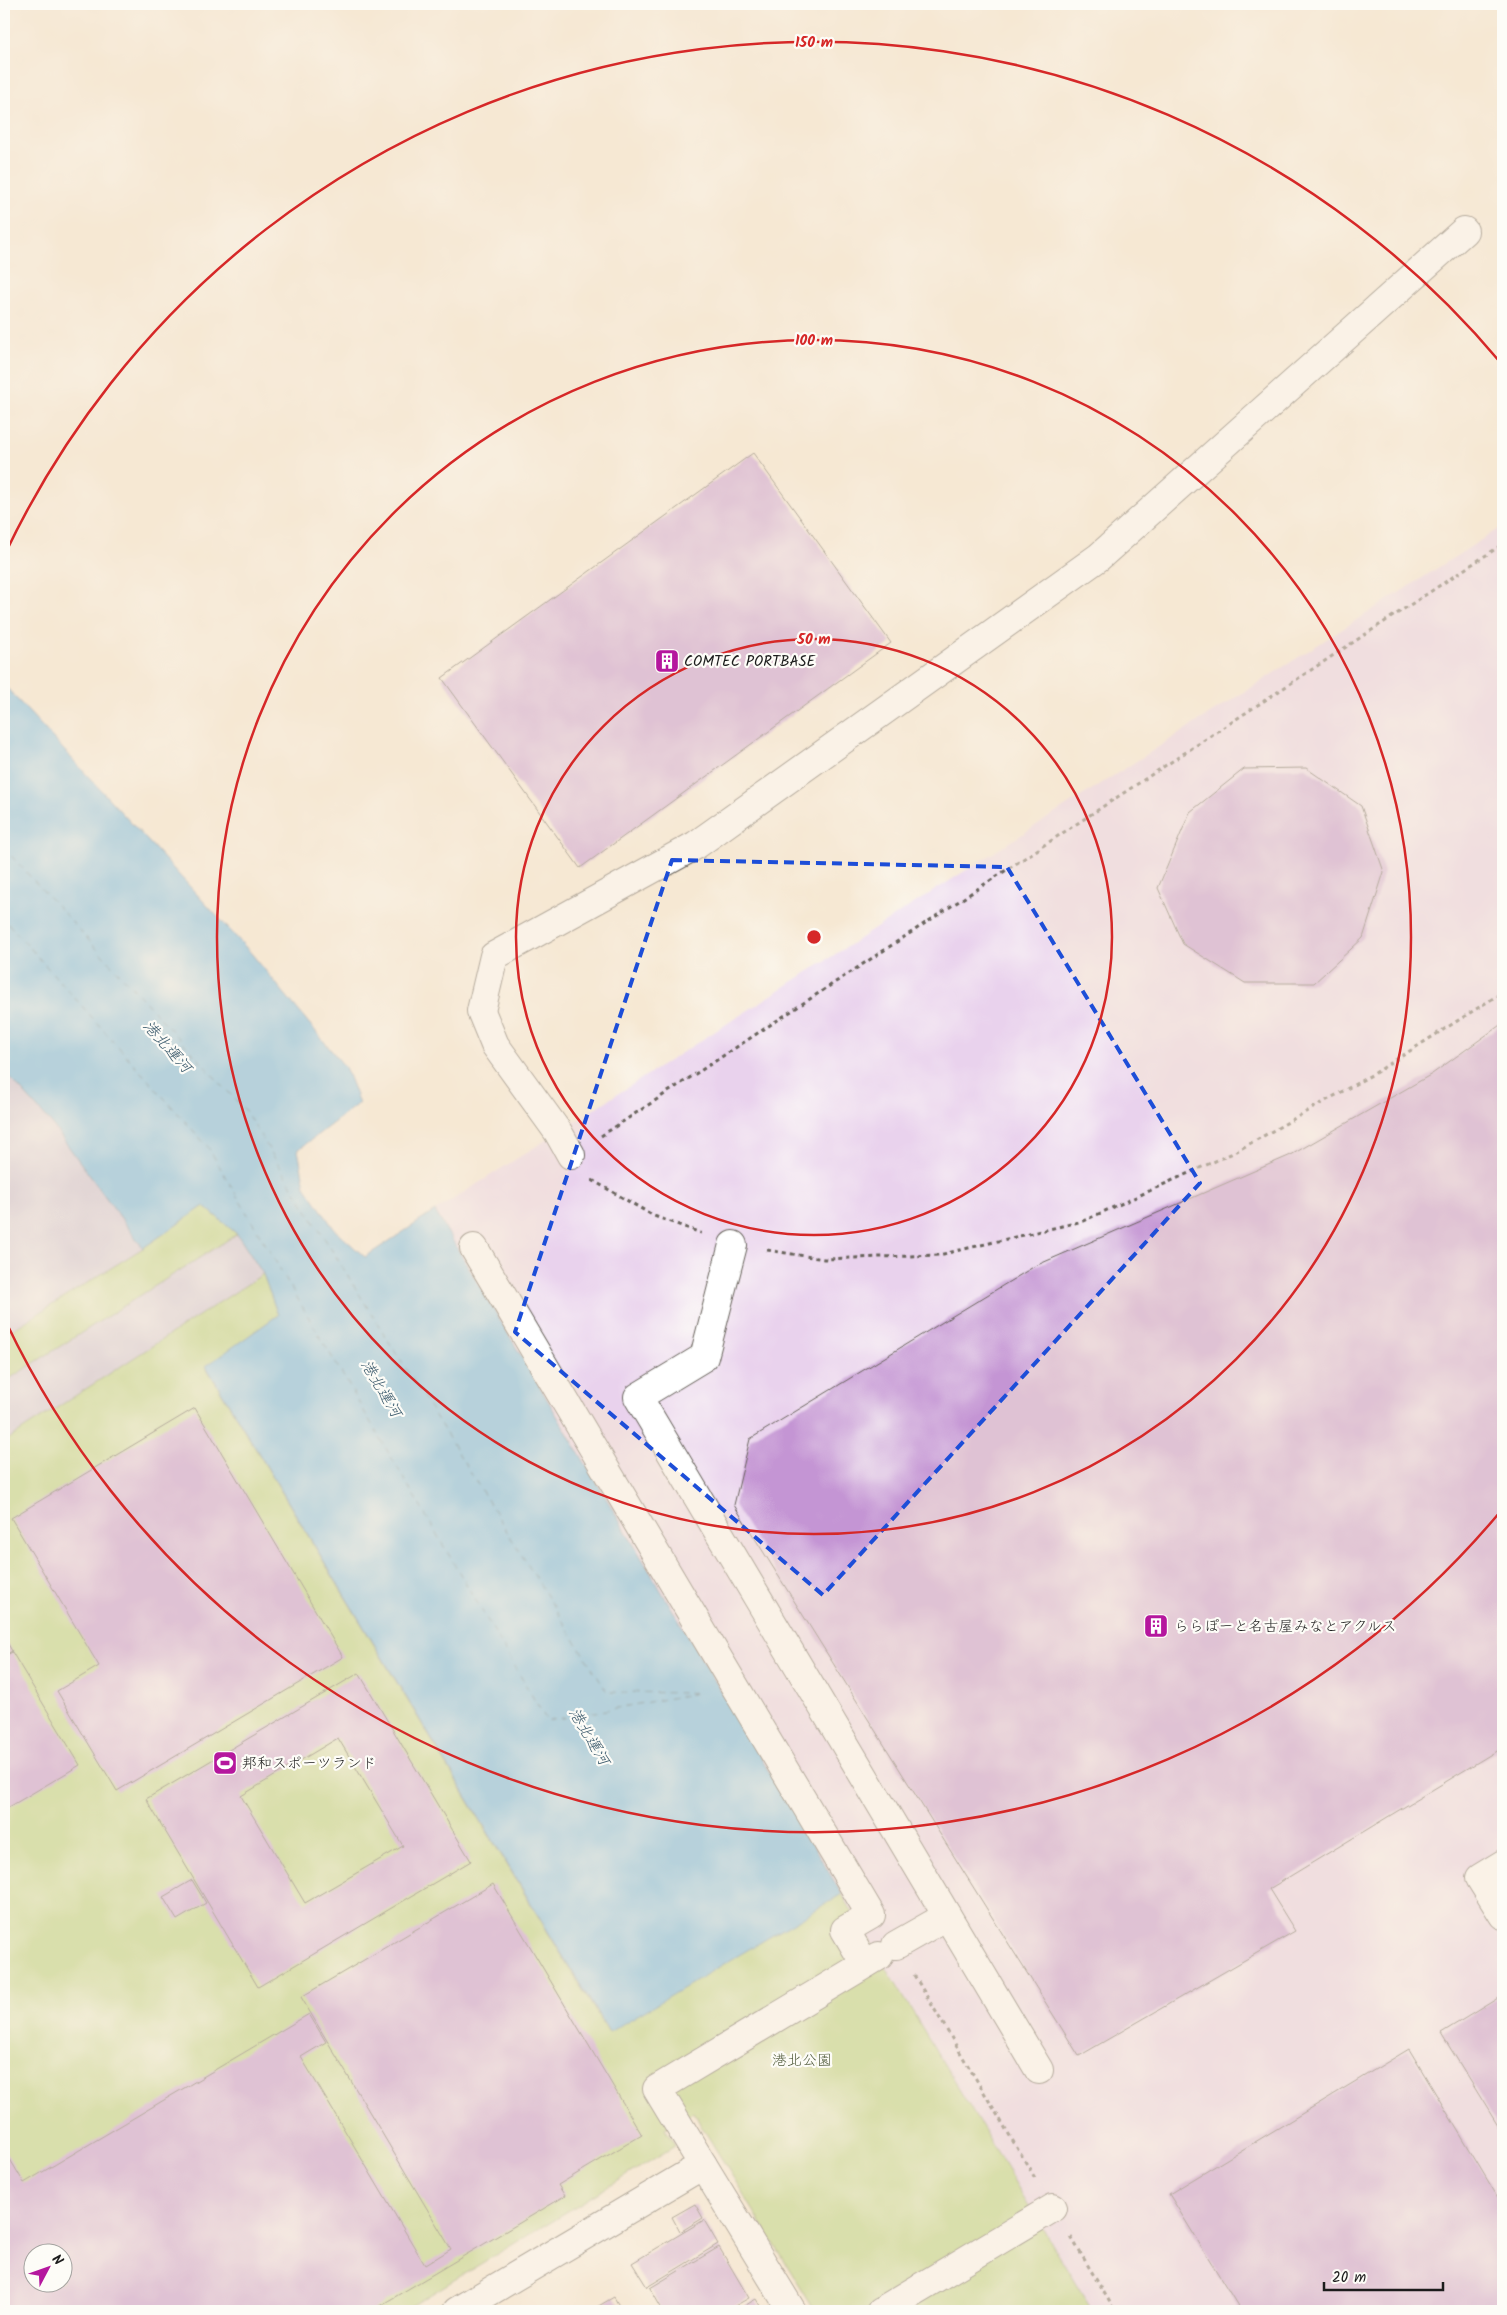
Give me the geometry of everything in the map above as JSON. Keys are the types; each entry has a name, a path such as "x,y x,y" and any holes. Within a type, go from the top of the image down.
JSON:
{"street":[{"path":"571,1155 558,1132 495,1045 481,1011 494,956 696,846 1099,557 1464,231"},
{"path":"733,1245 704,1357 638,1396 1039,2070"},
{"path":"474,1248 871,1915 844,1930 880,1955"},
{"path":"1503,1864 1480,1878 1503,1915"},
{"path":"792,2311 657,2089 947,1916"},
{"path":"457,2311 703,2165"},
{"path":"880,2311 1053,2208"}],"path":[{"path":"1503,544 571,1155 588,1178 654,1216 733,1245 824,1259 939,1255 1083,1221 1236,1152 1375,1073 1503,992"},
{"path":"880,1955 1053,2208 1115,2311"}],"highlighted area":[{"path":"672,860 1007,867 1200,1183 823,1595 515,1332"}],"shaded area":[{"path":"1503,526 1503,2311 1092,2311 435,1211"},
{"path":"4,1071 52,1124 204,1206 237,1234 263,1274 278,1315 4,1494"}],"green space":[{"path":"204,1206 237,1234 4,1382 4,1335 143,1248"},
{"name":"邦和スポーツランド","path":"263,1274 278,1315 206,1367 608,2032 842,1894 1092,2311 815,2311 693,2112 665,2128 675,2146 403,2311 4,2311 4,1442"}],"water":[{"name":"港北運河","path":"4,685 251,953 345,1067 359,1103 298,1150 305,1186 335,1230 365,1257 435,1211 842,1894 609,2032 206,1366 278,1315 263,1274 237,1234 204,1206 143,1248 52,1124 4,1071"}],"building":[{"name":"COMTEC PORTBASE","path":"753,453 891,643 580,868 442,678"},
{"path":"1306,768 1361,806 1384,872 1363,938 1314,983 1245,983 1183,944 1158,888 1190,812 1244,769"},
{"name":"ららぽーと名古屋みなとアクルス","path":"1503,1023 1503,1747 1269,1889 1295,1931 1079,2056 734,1505 750,1439 1035,1266 1291,1155 1432,1074"},
{"path":"195,1408 343,1657 117,1791 57,1691 99,1666 11,1518"},
{"path":"4,1637 12,1651 4,1656"},
{"path":"12,1652 80,1765 4,1810 4,1657"},
{"path":"359,1673 471,1861 258,1987 146,1799","holes":["338,1738 403,1846 305,1903 241,1796"]},
{"path":"192,1880 206,1903 177,1920 163,1897"},
{"path":"493,1884 642,2135 558,2185 565,2196 371,2311 9,2311 4,2302 4,2149 24,2183 309,2014 326,2042 301,2057 425,2265 451,2249 301,1997"},
{"path":"1503,1995 1503,2134 1441,2033"},
{"path":"1409,2049 1503,2206 1503,2311 1241,2311 1169,2194"},
{"path":"695,2204 703,2218 680,2232 672,2217"},
{"path":"704,2220 718,2244 647,2287 632,2263"},
{"path":"719,2247 749,2298 726,2311 663,2311 650,2288"},
{"path":"614,2297 622,2311 590,2311"},
{"path":"756,2299 763,2311 736,2311"}],"ferry route":[{"path":"4,848 244,1109 607,1692 697,1693 547,1721 208,1147 4,919"}],"place":[{"name":"COMTEC PORTBASE","path":"667,661"},
{"name":"ららぽーと名古屋みなとアクルス","path":"1156,1626"},
{"name":"邦和スポーツランド","path":"225,1763"}],"park label":[{"name":"港北公園","path":"802,2060"}]}
